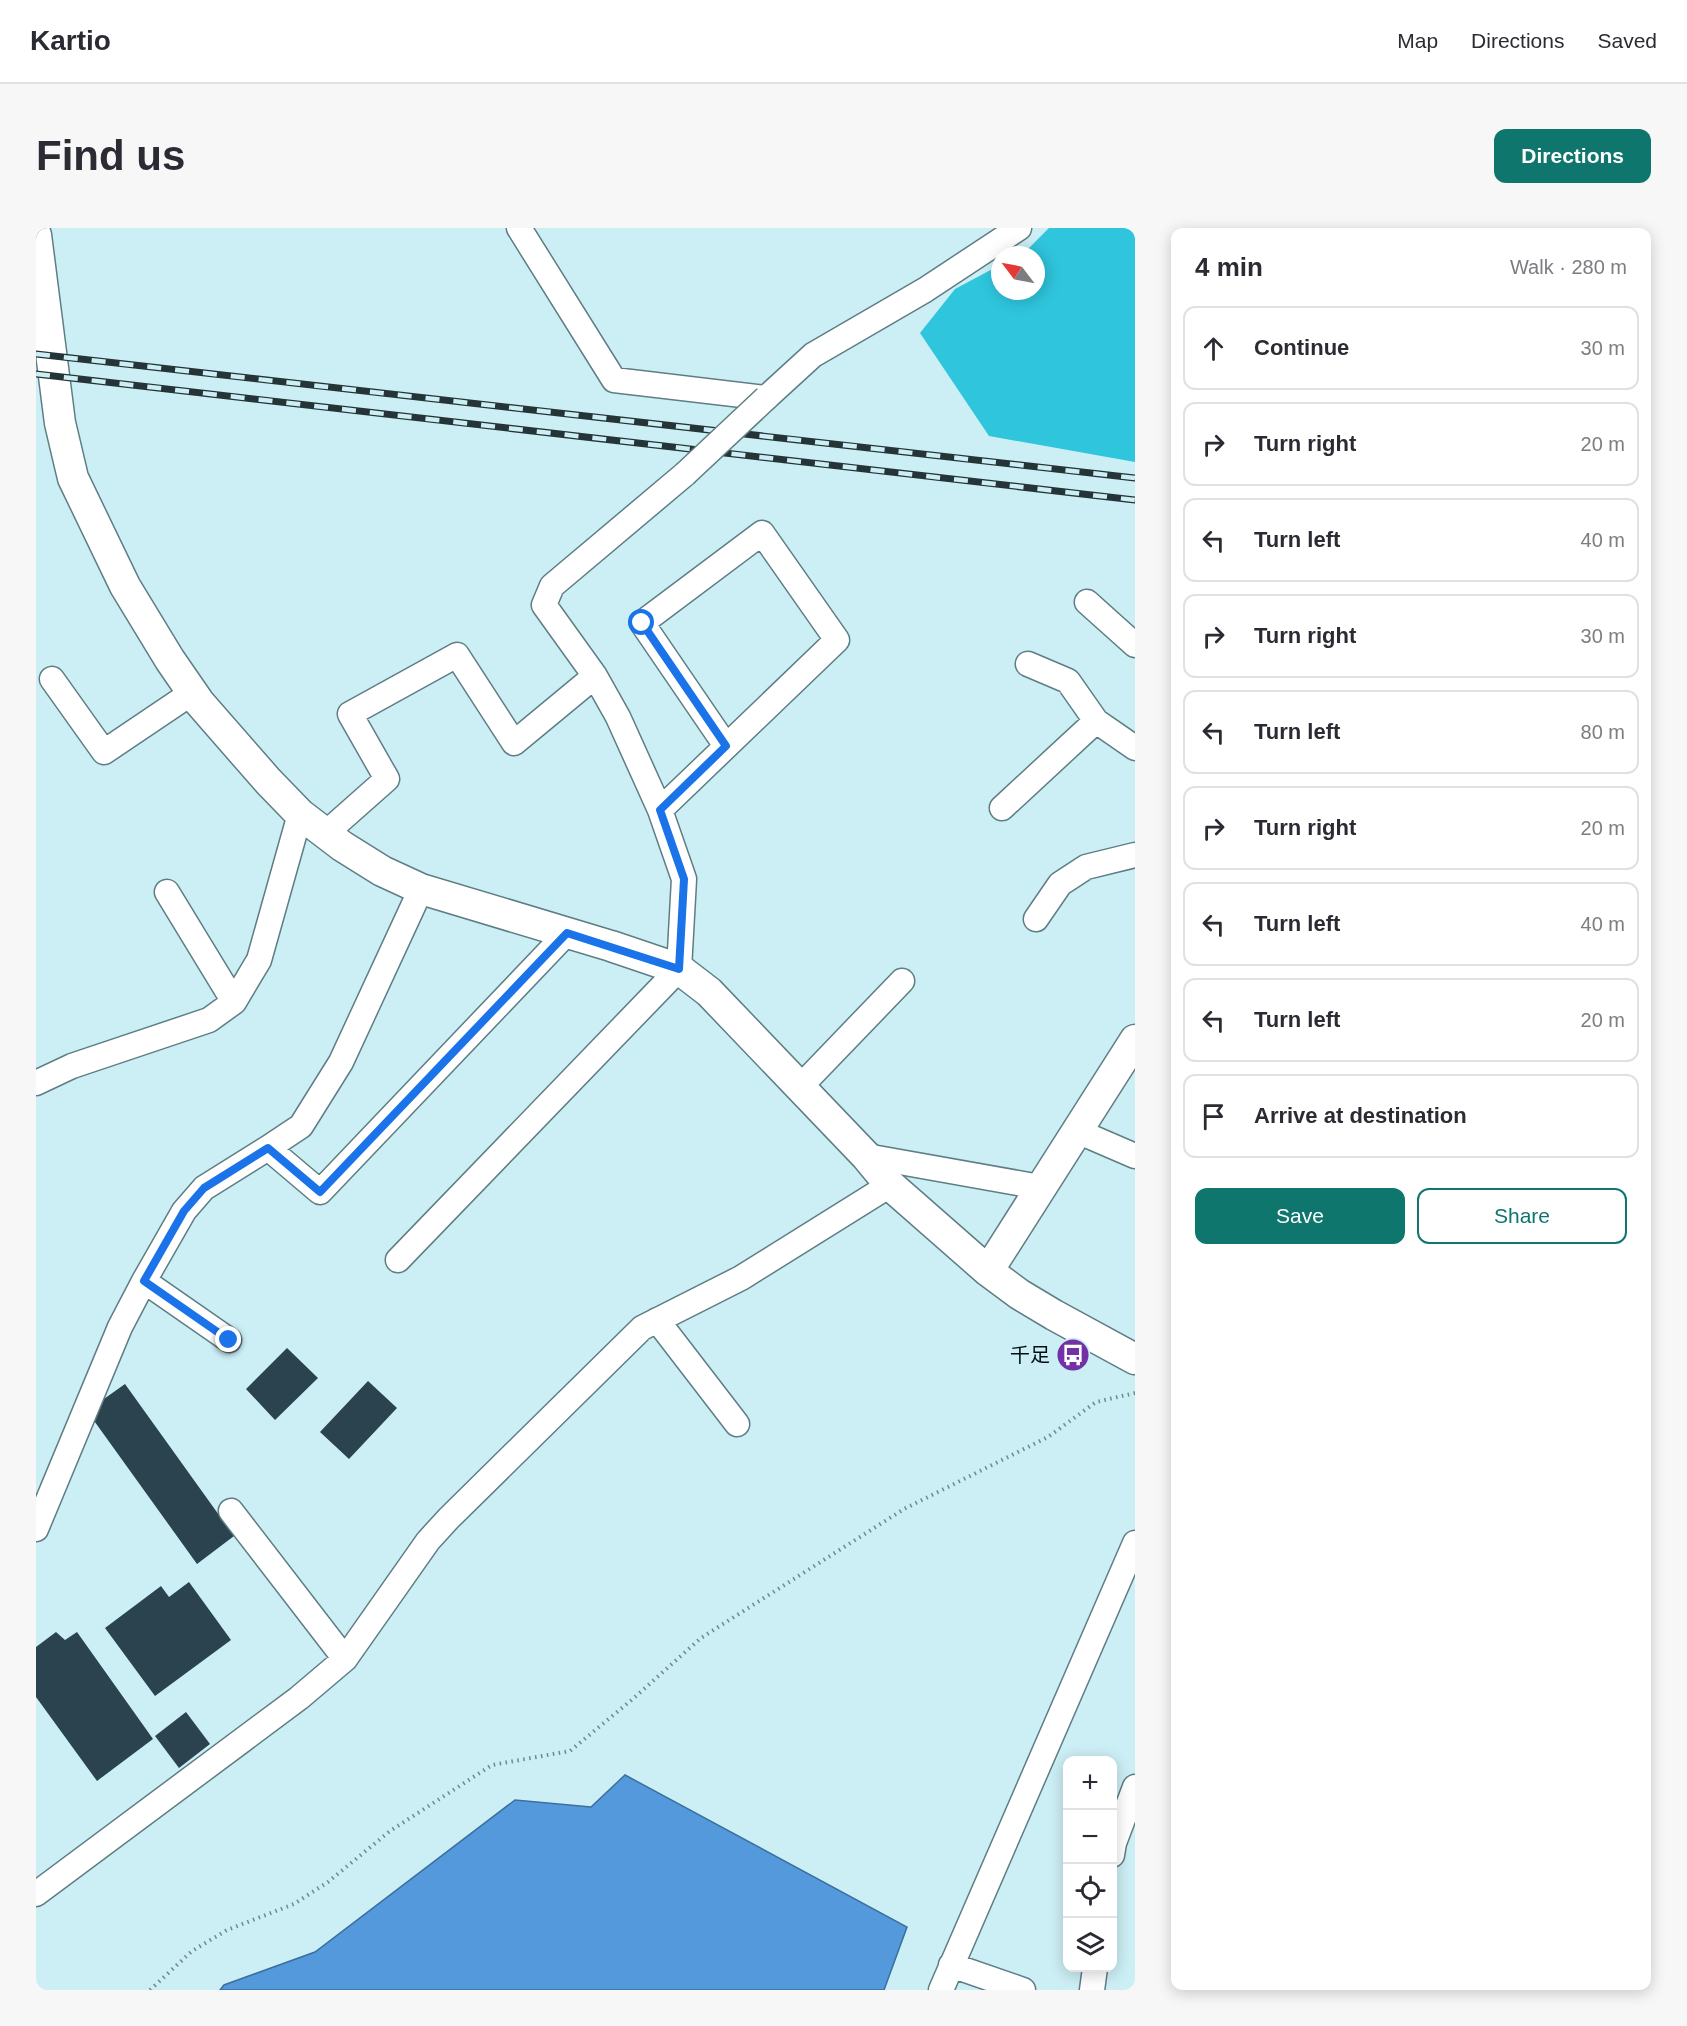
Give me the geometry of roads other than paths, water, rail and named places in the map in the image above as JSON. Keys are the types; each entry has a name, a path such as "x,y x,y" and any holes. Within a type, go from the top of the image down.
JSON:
{"street":[{"path":"519,228 614,380 766,398"},
{"path":"398,1260 679,969 684,879 660,810 618,717 595,676 544,605 552,586 685,474 813,355 925,290 1019,228"},
{"path":"36,235 45,390 60,423 73,478 125,586 170,660 193,692 268,781 300,814 382,871 421,889 679,969 709,992 866,1156 890,1185 988,1271 1045,1310 1135,1359"},
{"path":"660,810 837,640 762,532 642,623 726,746"},
{"path":"1087,602 1135,645"},
{"path":"326,833 387,779 350,714 458,655 514,743 595,676"},
{"path":"1028,664 1068,681 1096,721 1135,748"},
{"path":"52,679 104,752 193,692"},
{"path":"1002,808 1096,721"},
{"path":"36,1083 72,1066 209,1020 234,1002 259,960 300,814"},
{"path":"1036,919 1060,884 1086,867 1135,855"},
{"path":"36,1529 120,1327 184,1211 204,1188 301,1126 340,1062 421,889"},
{"path":"167,892 234,1002"},
{"path":"268,1148 320,1192 567,933"},
{"path":"800,1087 902,981"},
{"path":"988,1271 1135,1040"},
{"path":"1077,1131 1135,1156"},
{"path":"866,1156 1040,1187"},
{"path":"36,1894 299,1698 345,1659 428,1541 642,1328 741,1278 890,1185"},
{"path":"144,1281 229,1340"},
{"path":"657,1320 738,1424"},
{"path":"231,1511 345,1659"},
{"path":"941,1990 1135,1543"},
{"path":"1117,1835 1135,1787"},
{"path":"951,1965 1023,1990"},
{"path":"1092,1990 1094,1972"}],"railway":[{"path":"36,354 1135,478"},
{"path":"36,374 1135,500"}],"place":[{"name":"千足","path":"1073,1355"}]}
